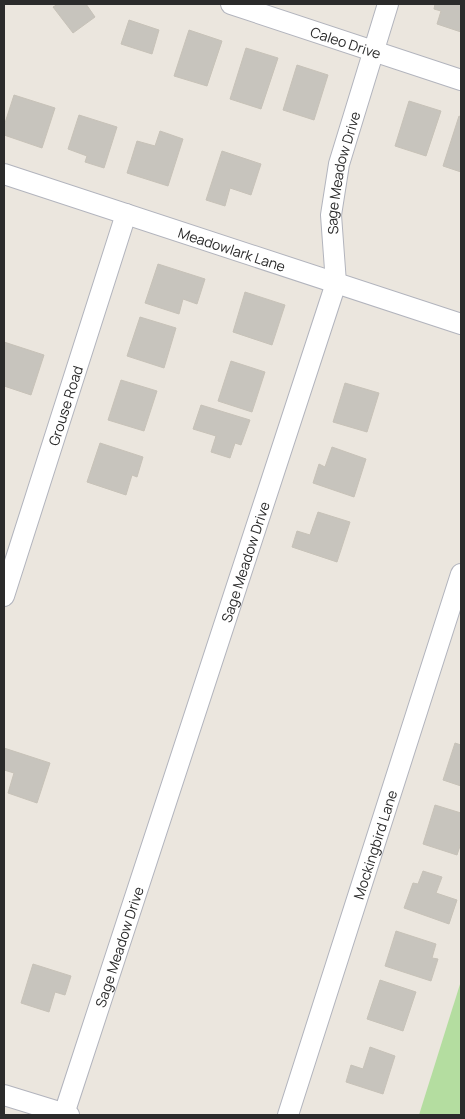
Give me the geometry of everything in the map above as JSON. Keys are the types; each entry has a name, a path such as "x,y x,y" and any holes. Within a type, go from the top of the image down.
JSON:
{"street":[{"name":"Caleo Drive","path":"231,4 461,80"},
{"name":"Sage Meadow Drive","path":"66,1115 336,283 331,215 338,173 388,4"},
{"name":"Meadowlark Lane","path":"4,174 461,324"},
{"name":"Grouse Road","path":"4,596 126,214"},
{"name":"Mockingbird Lane","path":"288,1115 461,574"},
{"path":"4,1095 66,1115"}],"green space":[{"path":"461,981 461,1115 419,1115"}],"building":[{"path":"58,4 86,4 95,17 73,33 53,7"},
{"path":"435,4 461,4 461,32 437,24 441,11 434,9"},
{"path":"129,20 159,30 152,54 121,44"},
{"path":"189,30 222,41 207,86 174,76"},
{"path":"246,48 278,58 261,109 230,99"},
{"path":"297,65 328,75 314,120 283,110"},
{"path":"14,95 55,108 42,148 4,135 4,126"},
{"path":"409,101 441,111 426,156 395,146"},
{"path":"79,115 117,127 104,168 85,162 87,156 68,149"},
{"path":"459,116 461,117 461,172 443,166"},
{"path":"160,131 183,139 168,186 127,173 137,141 155,146"},
{"path":"222,151 261,164 251,195 230,188 225,206 206,200"},
{"path":"158,264 205,279 197,304 183,299 179,314 145,303"},
{"path":"245,292 285,305 272,345 233,332"},
{"path":"140,317 176,328 164,368 127,356"},
{"path":"4,342 44,355 31,395 4,386"},
{"path":"231,361 265,372 252,412 218,401"},
{"path":"121,380 157,391 144,431 108,420"},
{"path":"345,383 379,393 367,432 333,422"},
{"path":"201,405 250,420 241,445 235,443 230,458 211,452 216,436 193,429"},
{"path":"100,443 143,457 137,477 132,475 126,495 87,482"},
{"path":"332,447 366,459 354,497 313,483 319,464 325,467"},
{"path":"318,512 350,522 337,562 292,547 297,531 310,535"},
{"path":"455,743 461,745 461,786 443,780"},
{"path":"4,748 50,763 37,803 8,793 14,773 4,770"},
{"path":"435,805 461,813 461,843 457,855 423,844"},
{"path":"423,871 442,877 436,893 457,900 449,924 404,908 413,883 418,884"},
{"path":"396,931 436,944 432,958 438,959 431,981 385,966"},
{"path":"33,964 71,976 65,995 55,992 49,1012 21,1003"},
{"path":"380,980 416,992 403,1031 367,1019"},
{"path":"370,1047 395,1056 383,1094 346,1082 351,1065 363,1069"}]}
